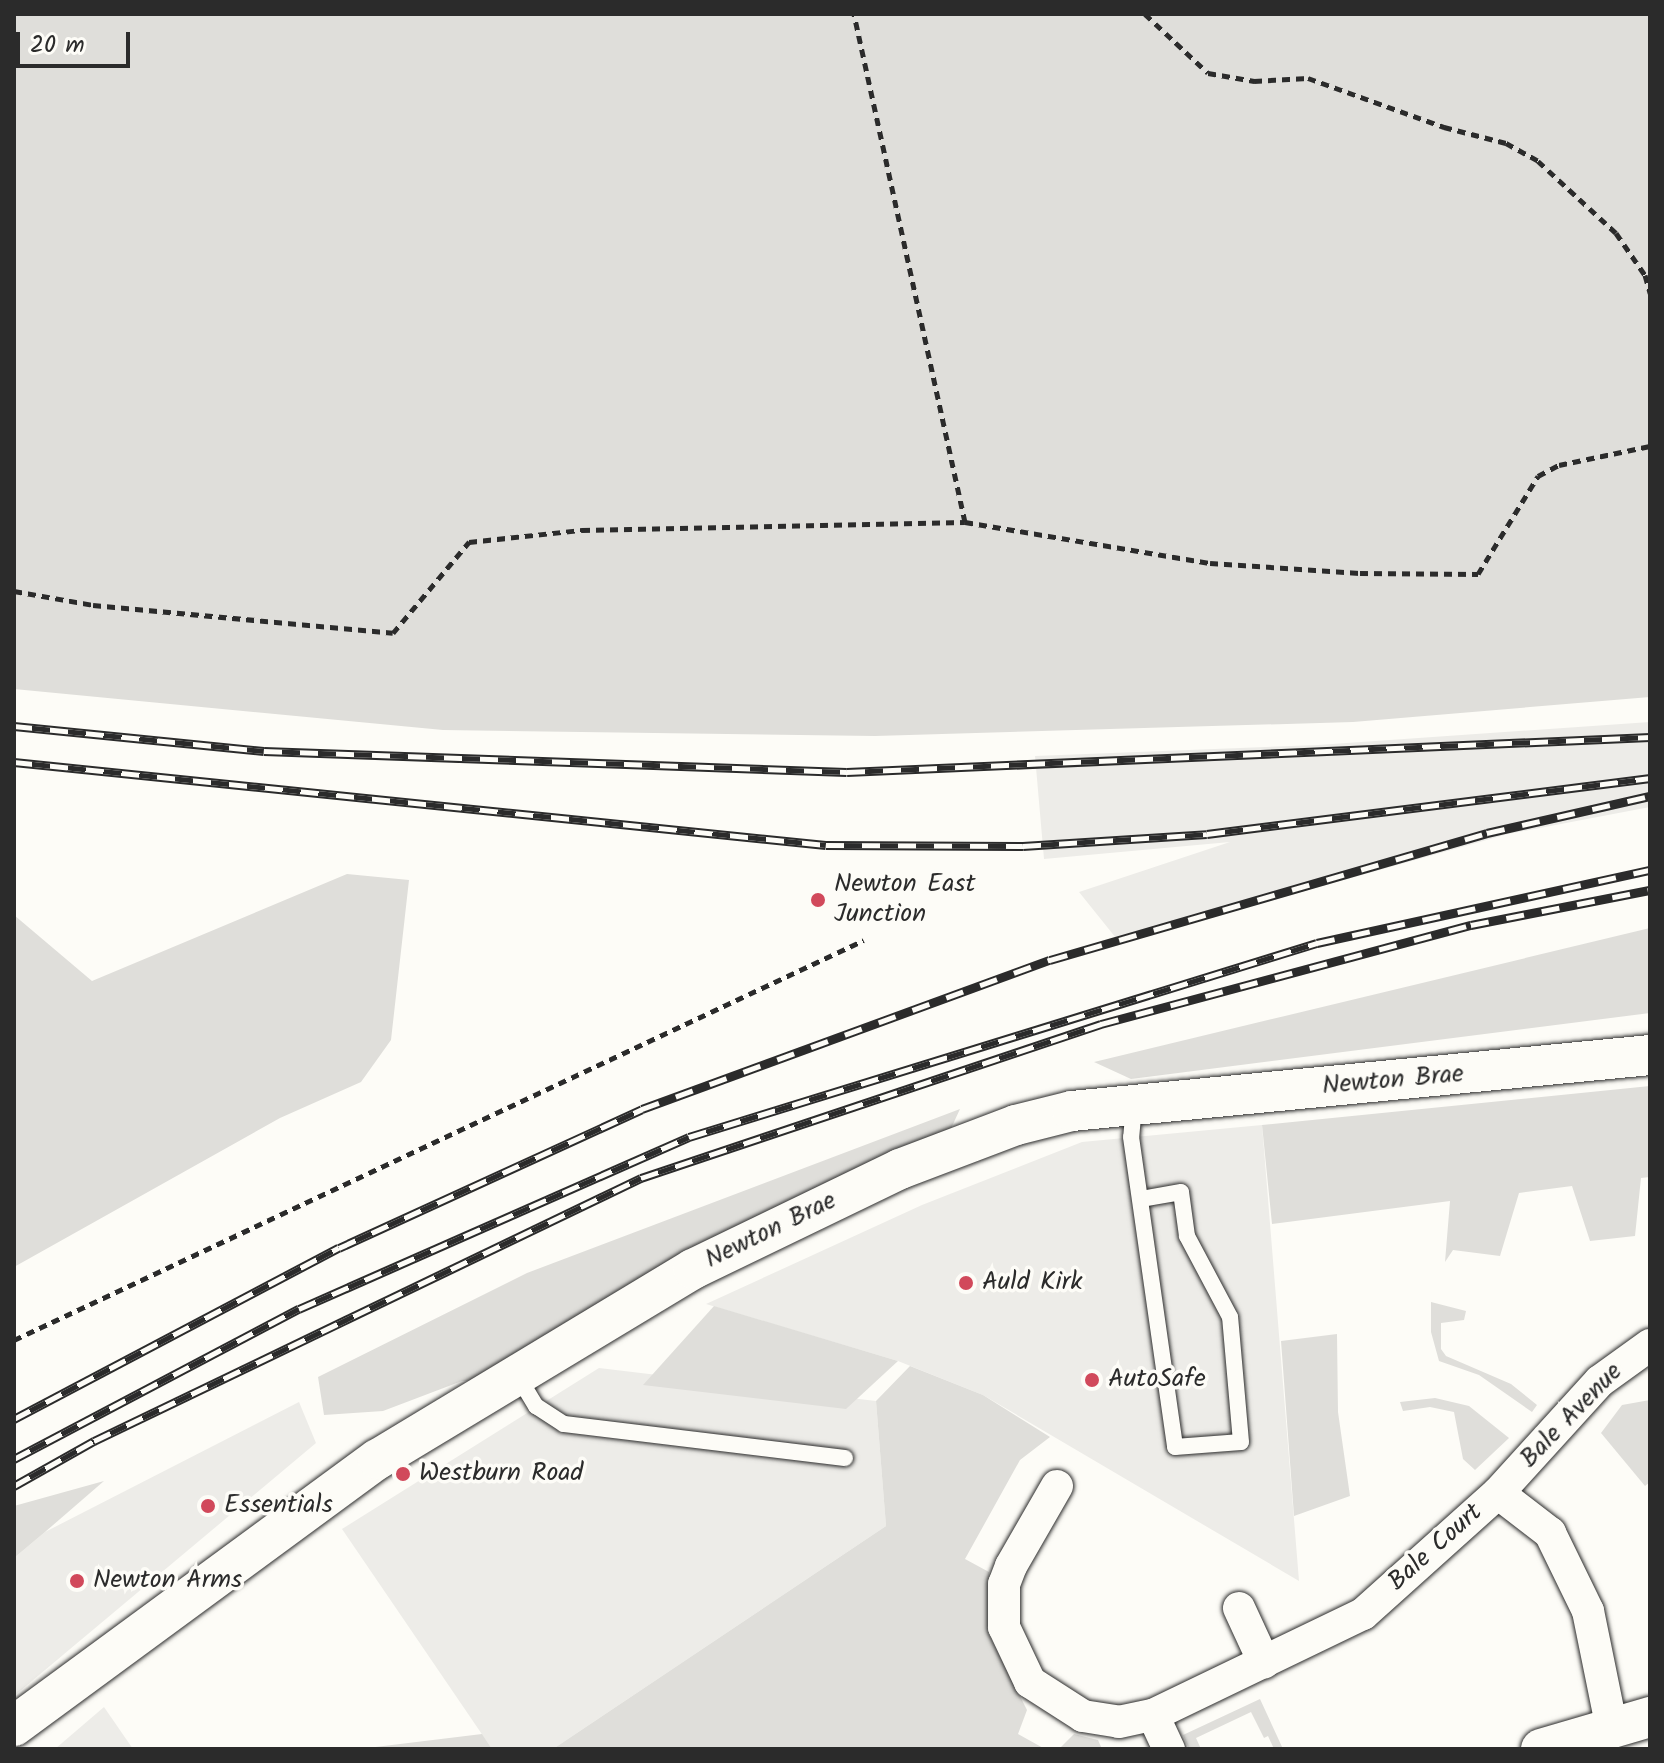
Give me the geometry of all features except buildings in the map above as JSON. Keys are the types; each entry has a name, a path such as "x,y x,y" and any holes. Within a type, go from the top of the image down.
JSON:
{"street":[{"name":"Newton Brae","path":"14,1726 378,1459 516,1372 693,1269 900,1169 1016,1125 1134,1103 1650,1055"},
{"name":"Bale Avenue","path":"1498,1493 1600,1381 1650,1345"},
{"name":"Bale Court","path":"1057,1486 1004,1584 1004,1627 1015,1656 1030,1682 1083,1716 1119,1722 1153,1715 1363,1614 1498,1493 1550,1533 1588,1611 1611,1724"},
{"path":"1239,1608 1264,1662"},
{"path":"1153,1715 1169,1749"},
{"path":"1541,1749 1611,1724 1650,1717"}],"lane":[{"path":"1134,1103 1131,1137 1175,1447 1241,1442 1230,1317 1187,1236 1181,1192 1141,1199"},
{"path":"516,1372 536,1406 564,1424 845,1458"}],"path":[{"path":"854,14 965,522"},
{"path":"1145,14 1208,73 1254,81 1308,78 1444,127 1506,143 1538,161 1616,233 1645,275 1650,293"},
{"path":"14,591 93,605 393,633 469,542 582,530 965,522 1210,563 1360,573 1478,574 1538,476 1559,465 1650,446"},
{"path":"14,1340 864,940"}],"shaded area":[{"path":"14,14 1650,14 1650,697 1353,722 875,736 443,730 14,689"},
{"path":"1650,722 1650,807 1508,834 1120,943 1079,892 1230,842 1044,859 1035,756 1318,745"},
{"path":"347,874 409,880 391,1040 361,1082 280,1118 14,1267 14,915 92,981"},
{"path":"1650,928 1650,1013 1131,1079 1094,1062"},
{"path":"1650,1086 1650,1177 1641,1178 1635,1236 1590,1241 1572,1186 1519,1193 1500,1256 1453,1250 1445,1262 1450,1201 1272,1224 1262,1125"},
{"path":"960,1109 948,1135 490,1380 462,1381 383,1411 324,1415 318,1377 527,1273"},
{"path":"1262,1125 1299,1581 983,1395 898,1361 706,1304 922,1205 1082,1142"},
{"path":"1431,1302 1466,1311 1464,1320 1441,1323 1441,1349 1446,1356 1511,1384 1537,1405 1532,1412 1479,1375 1439,1361 1431,1332"},
{"path":"714,1306 898,1361 846,1409 643,1385"},
{"path":"1337,1334 1338,1412 1350,1496 1294,1516 1281,1341"},
{"path":"910,1366 983,1395 1050,1437 1020,1460 965,1559 989,1572 988,1633 1027,1710 1018,1734 1045,1749 553,1749 886,1526 876,1401"},
{"path":"599,1368 876,1401 886,1526 553,1749 492,1749 342,1529"},
{"path":"1435,1398 1469,1406 1509,1438 1475,1470 1463,1459 1454,1412 1430,1407 1403,1411 1400,1402"},
{"path":"1650,1400 1650,1482 1645,1486 1601,1433 1622,1405"},
{"path":"299,1402 316,1443 14,1696 14,1558 45,1532"},
{"path":"104,1481 45,1532 14,1558 14,1506"},
{"path":"1260,1699 1283,1749 1274,1749 1268,1736 1264,1738 1251,1712 1196,1738 1201,1749 1189,1749 1183,1735"},
{"path":"104,1707 133,1749 55,1749"},
{"path":"482,1734 492,1749 359,1749"},
{"path":"1074,1734 1098,1740 1102,1749 1059,1749"}],"railway":[{"path":"14,726 264,751 847,772 1650,737"},
{"path":"14,762 826,845 1023,846 1207,834 1650,778"},
{"path":"14,1419 339,1248 642,1109 1050,960 1487,833 1650,796"},
{"path":"14,1459 299,1309 689,1137 1317,943 1650,870"},
{"path":"14,1486 94,1441 641,1178 1101,1024 1471,925 1650,890"}],"place":[{"name":"Newton East Junction","path":"818,900"},
{"name":"Auld Kirk","path":"966,1283"},
{"name":"AutoSafe","path":"1092,1380"},
{"name":"Westburn Road","path":"403,1474"},
{"name":"Essentials","path":"208,1506"},
{"name":"Newton Arms","path":"77,1581"}]}
